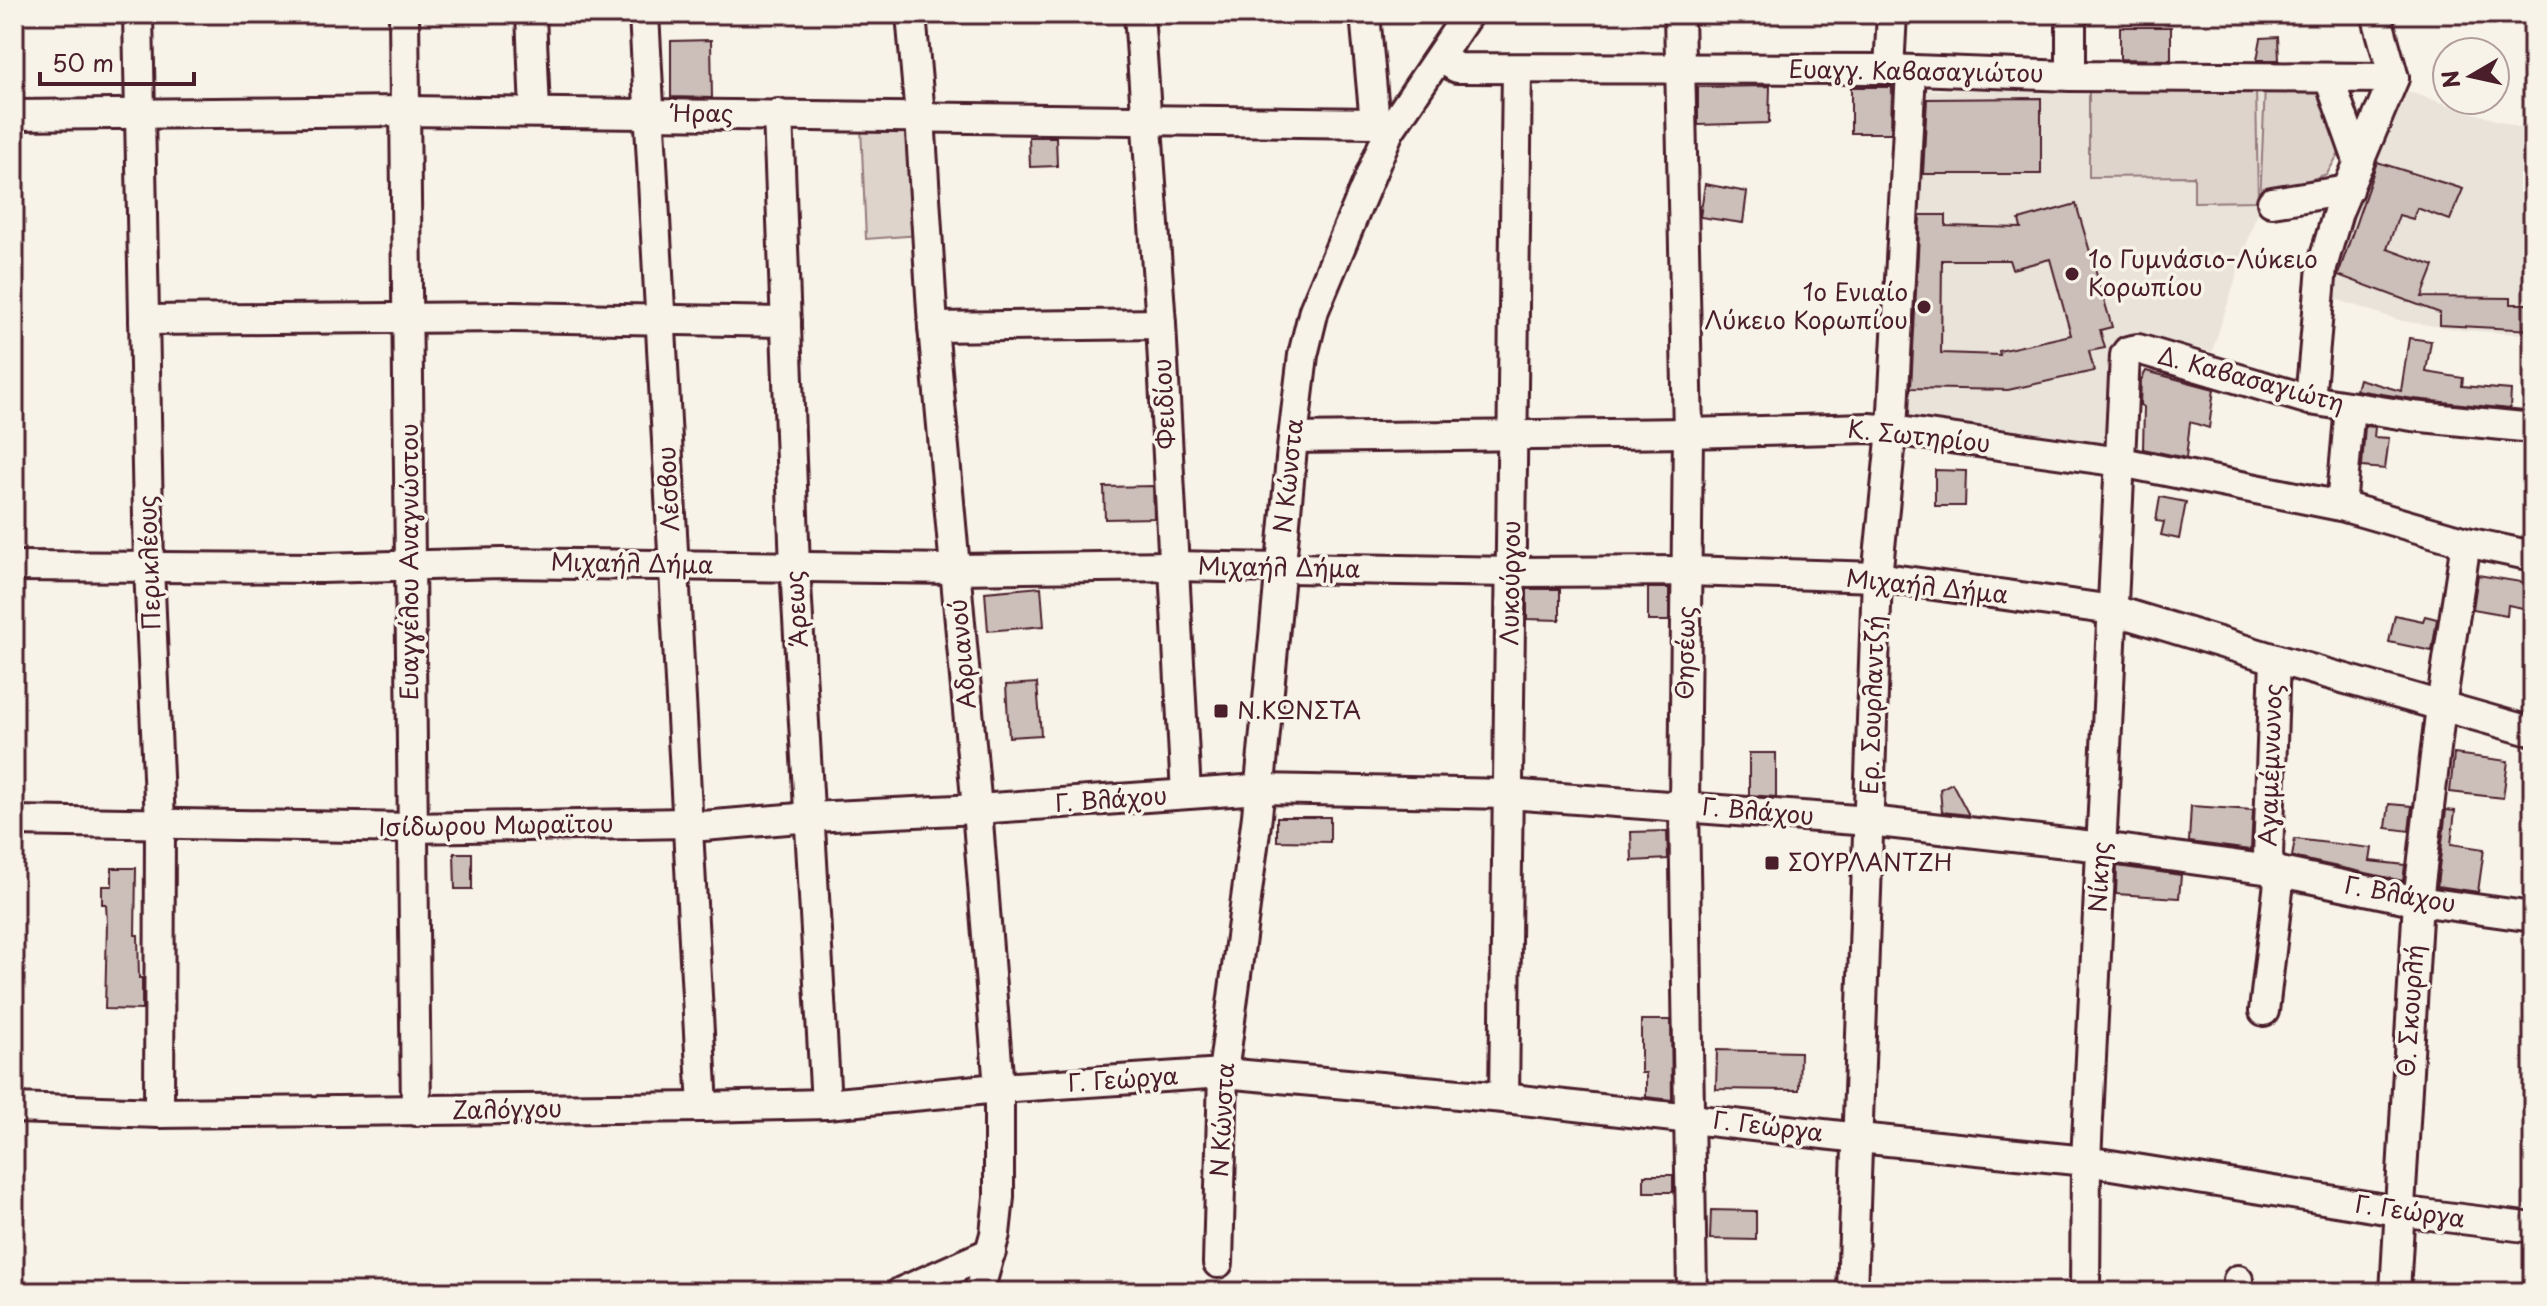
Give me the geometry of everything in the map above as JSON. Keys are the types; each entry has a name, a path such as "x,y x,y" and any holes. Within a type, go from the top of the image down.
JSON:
{"street":[{"name":"Περικλέους","path":"138,14 149,567 160,823 159,1113"},
{"name":"Ευαγγέλου Αναγνώστου","path":"404,14 416,1111"},
{"path":"531,14 535,112"},
{"name":"Λέσβου","path":"644,14 703,1107"},
{"name":"Αδριανού","path":"911,14 933,327 999,1088 999,1197 995,1234 979,1292"},
{"name":"Φειδίου","path":"1139,14 1161,324 1186,794"},
{"path":"1365,14 1382,127"},
{"name":"Ν Κώνστα","path":"1218,1263 1223,1073 1259,789 1303,355 1314,310 1382,127 1441,58 1468,14"},
{"name":"Θησέως","path":"1679,14 1688,433 1684,806 1692,1292"},
{"name":"Ερ. Σουρλαντζή","path":"1852,1292 1877,577 1892,430 1900,70 1892,14"},
{"path":"2071,14 2071,76"},
{"path":"2310,400 2322,267 2338,212 2394,78 2376,14"},
{"name":"Ευαγγ. Καβασαγιώτου","path":"1441,58 1457,68 1900,70 2071,76 2394,78"},
{"name":"Λυκούργου","path":"1504,1098 1517,69"},
{"path":"2329,78 2359,163"},
{"name":"Ήρας","path":"14,115 406,111 778,114 1146,119 1382,127"},
{"name":"Άρεως","path":"778,114 795,567 826,1104"},
{"path":"2272,202 2348,190"},
{"path":"144,320 512,317 786,322"},
{"path":"933,327 1161,324"},
{"name":"Δ. Καβασαγιώτη","path":"2121,462 2123,361 2128,351 2138,349 2310,400 2533,428"},
{"path":"2341,506 2350,407"},
{"name":"Κ. Σωτηρίου","path":"1293,438 1892,430 2121,462 2341,506 2466,542 2533,556"},
{"name":"Νίκης","path":"2085,1292 2086,1161 2121,462"},
{"name":"Θ. Σκουρλή","path":"2395,1292 2418,901 2441,706 2466,542"},
{"name":"Μιχαήλ Δήμα","path":"14,566 322,568 673,564 955,569 1172,566 1511,572 1688,571 1877,577 2113,610 2526,730"},
{"name":"Αγαμέμνωνος","path":"2264,1011 2279,882 2271,870 2268,856 2275,659"},
{"name":"Γ. Βλάχου","path":"977,809 1259,789 1508,794 1684,806 1869,821 2102,847 2271,870 2418,901 2533,917"},
{"name":"Ισίδωρου Μωραϊτου","path":"14,821 412,828 687,823 703,826 977,809"},
{"name":"Γ. Γεώργα","path":"999,1088 1223,1073 1504,1098 2086,1161 2398,1211 2533,1228"},
{"name":"Ζαλόγγου","path":"14,1108 159,1113 703,1107 826,1104 999,1088"},
{"path":"901,1292 991,1252"}],"shaded area":[{"name":"1ο Γυμνάσιο-Λύκειο Κορωπίου","path":"2265,86 2260,203 2212,352 2145,334 2125,339 2107,360 2106,453 1901,424 1912,90"},
{"path":"2265,86 2319,86 2339,153 2327,174 2271,193 2260,203"},
{"path":"2256,88 2258,201 2194,202 2194,176 2089,177 2089,89"},
{"path":"2403,90 2431,99 2431,116 2483,116 2533,132 2533,335 2461,330 2402,321 2326,296 2354,207"},
{"path":"861,127 910,127 920,235 866,239"}],"building":[{"path":"2120,27 2171,27 2171,60 2120,59"},
{"path":"2278,37 2279,60 2257,60 2261,38"},
{"path":"711,40 712,98 671,97 671,41"},
{"path":"1770,86 1769,123 1698,125 1698,87"},
{"path":"1851,87 1892,87 1891,133 1851,133"},
{"path":"2041,98 2041,174 1923,174 1927,99"},
{"path":"1029,137 1056,137 1057,166 1030,167"},
{"path":"2377,162 2463,189 2450,220 2417,208 2413,219 2399,215 2387,249 2434,266 2422,297 2511,298 2511,304 2533,304 2533,330 2440,325 2440,313 2338,275"},
{"path":"1705,184 1747,192 1743,223 1700,217"},
{"path":"2076,204 2112,327 2100,330 2105,348 2089,351 2094,371 2008,390 1911,388 1920,215 1946,215 1946,226 2021,228 2019,220","holes":["2050,259 2071,335 1999,351 2000,355 1941,353 1942,260 2009,260 2012,269"]},
{"path":"2409,338 2431,341 2426,372 2463,378 2462,386 2511,390 2510,409 2356,390 2359,379 2401,391"},
{"path":"2146,371 2214,389 2209,428 2190,422 2186,458 2143,449 2144,407 2140,405 2141,380"},
{"path":"2365,426 2375,427 2374,437 2389,438 2385,469 2362,467"},
{"path":"1935,470 1966,471 1965,506 1935,506"},
{"path":"1153,486 1154,518 1105,519 1104,487"},
{"path":"2160,497 2186,502 2179,539 2161,535 2164,522 2156,521"},
{"path":"2478,575 2533,584 2533,610 2508,605 2507,615 2473,609"},
{"path":"1041,587 1044,626 988,631 985,592"},
{"path":"1648,588 1669,588 1669,621 1648,621"},
{"path":"1527,589 1560,589 1560,620 1527,619"},
{"path":"2395,615 2423,621 2425,616 2437,619 2432,651 2389,642"},
{"path":"1037,683 1041,735 1009,737 1006,685"},
{"path":"1749,753 1776,753 1776,797 1749,795"},
{"path":"2454,754 2508,761 2503,798 2450,792"},
{"path":"1952,783 1969,815 1942,812 1940,789"},
{"path":"2389,804 2412,806 2409,831 2386,828"},
{"path":"2191,806 2253,810 2251,850 2189,842"},
{"path":"2446,810 2455,811 2451,844 2484,849 2478,892 2437,886"},
{"path":"1277,817 1330,817 1330,842 1277,841"},
{"path":"1667,831 1668,859 1632,861 1631,832"},
{"path":"2295,839 2372,848 2370,861 2405,865 2403,881 2292,857"},
{"path":"454,853 472,853 472,889 455,889"},
{"path":"2117,866 2181,875 2179,898 2116,894"},
{"path":"112,868 136,868 135,935 138,935 142,1010 105,1009 107,923 106,904 102,904 102,886 112,886"},
{"path":"1641,1020 1671,1020 1672,1100 1646,1097 1646,1073 1641,1073"},
{"path":"1717,1050 1800,1052 1799,1090 1716,1089"},
{"path":"1644,1175 1673,1175 1673,1192 1644,1192"},
{"path":"1711,1210 1756,1211 1756,1240 1710,1239"}],"place":[{"name":"1ο Γυμνάσιο-Λύκειο Κορωπίου","path":"2072,274"},
{"name":"1ο Ενιαίο Λύκειο Κορωπίου","path":"1924,307"},
{"name":"Ν.ΚΩΝΣΤΑ","path":"1221,711"},
{"name":"ΣΟΥΡΛΑΝΤΖΗ","path":"1772,863"}]}
